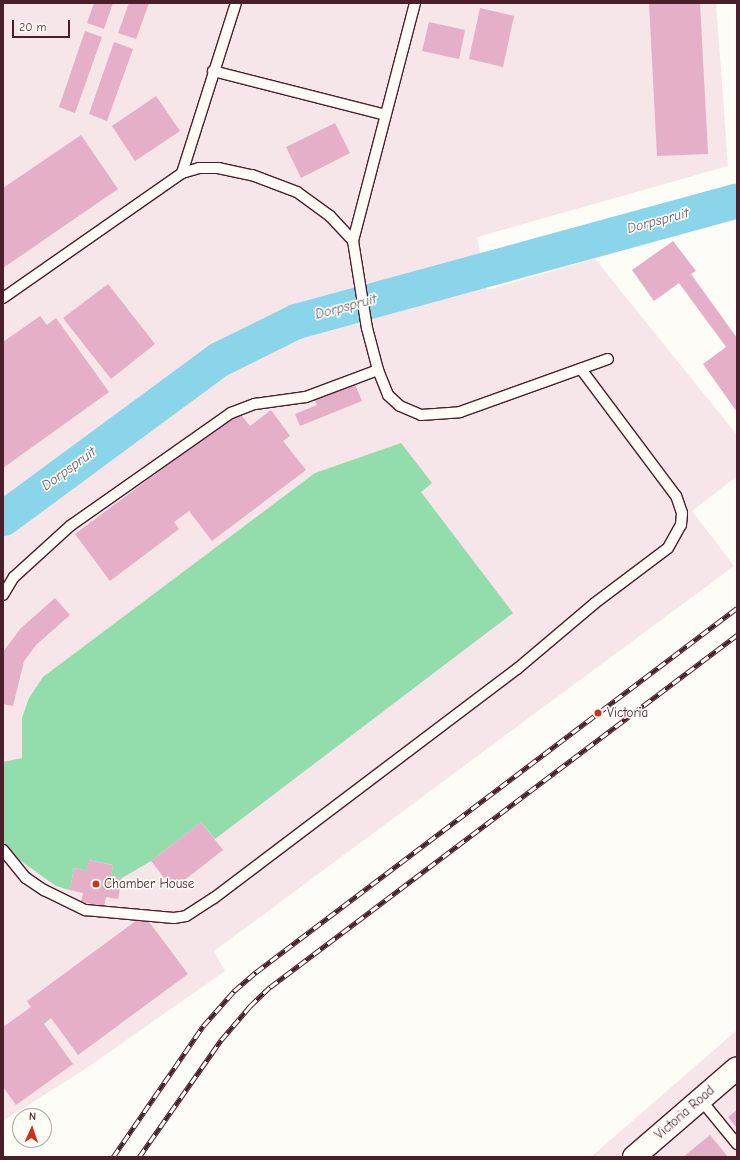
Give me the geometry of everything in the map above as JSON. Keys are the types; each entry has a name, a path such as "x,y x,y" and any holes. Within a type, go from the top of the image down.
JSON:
{"main road":[{"name":"Victoria Road","path":"634,1157 737,1068"}],"lane":[{"path":"182,173 213,71 236,3"},
{"path":"415,3 353,241 367,328 378,370 388,395 400,406 421,415 460,412 608,360"},
{"path":"213,71 385,115"},
{"path":"3,298 182,173 199,168 218,168 273,182 297,192 330,216 353,241"},
{"path":"3,850 26,878 44,890 85,910 174,918 186,916 214,898 517,669 595,603 668,548 681,525 682,513 676,496 581,369"},
{"path":"3,594 14,577 70,526 231,413 255,404 306,397 378,370"},
{"path":"701,1100 737,1144"}],"shaded area":[{"path":"3,3 716,3 728,166 477,237 487,290 595,259 737,435 737,476 692,511 734,566 214,951 225,971 85,1069 24,1108 12,1108 12,1115 3,1121"},
{"path":"737,1030 737,1157 591,1157"}],"green space":[{"path":"401,443 432,483 421,492 513,613 215,839 201,822 151,861 122,878 111,876 113,865 89,860 87,871 74,868 70,890 56,886 7,851 3,841 3,762 22,758 22,718 29,698 43,677 315,473"}],"building":[{"path":"94,3 113,3 104,29 87,23"},
{"path":"129,3 149,3 136,39 118,33"},
{"path":"649,3 700,3 708,154 657,156"},
{"path":"480,8 514,16 503,67 469,59"},
{"path":"429,22 465,30 459,59 422,51"},
{"path":"85,31 102,37 75,113 59,107"},
{"path":"114,42 133,49 107,121 89,114"},
{"path":"156,96 180,131 135,161 112,126"},
{"path":"335,123 350,153 301,178 286,147"},
{"path":"81,135 118,189 3,268 3,188"},
{"path":"673,241 696,271 691,274 737,338 737,412 703,364 726,347 679,283 654,301 632,270"},
{"path":"108,284 155,344 111,379 63,318"},
{"path":"40,316 47,325 56,318 109,392 3,468 3,342"},
{"path":"354,382 362,401 300,426 295,414 317,405 314,399"},
{"path":"271,410 290,436 283,441 306,470 212,541 189,511 174,522 179,529 110,581 75,534 239,412 250,426"},
{"path":"55,598 70,615 36,645 24,661 13,706 3,704 3,652 20,629"},
{"path":"201,822 223,850 173,889 151,861"},
{"name":"Chamber House","path":"88,860 113,865 111,876 122,878 118,899 106,897 104,906 81,902 83,893 70,890 74,868 87,871"},
{"path":"144,915 188,974 78,1055 51,1018 44,1024 73,1064 16,1105 3,1087 3,1027 31,1007 27,1001"},
{"path":"737,1110 737,1128 728,1117"},
{"path":"710,1135 728,1157 683,1157"}],"waterway":[{"name":"Dorpspruit","path":"3,518 219,359 296,321 737,200"}],"railway":[{"path":"113,1157 203,1026 234,991 256,972 737,608"},
{"path":"139,1157 221,1040 250,1006 270,987 737,635"}],"place":[{"name":"Victoria","path":"598,713"},
{"name":"Chamber House","path":"96,884"}]}
